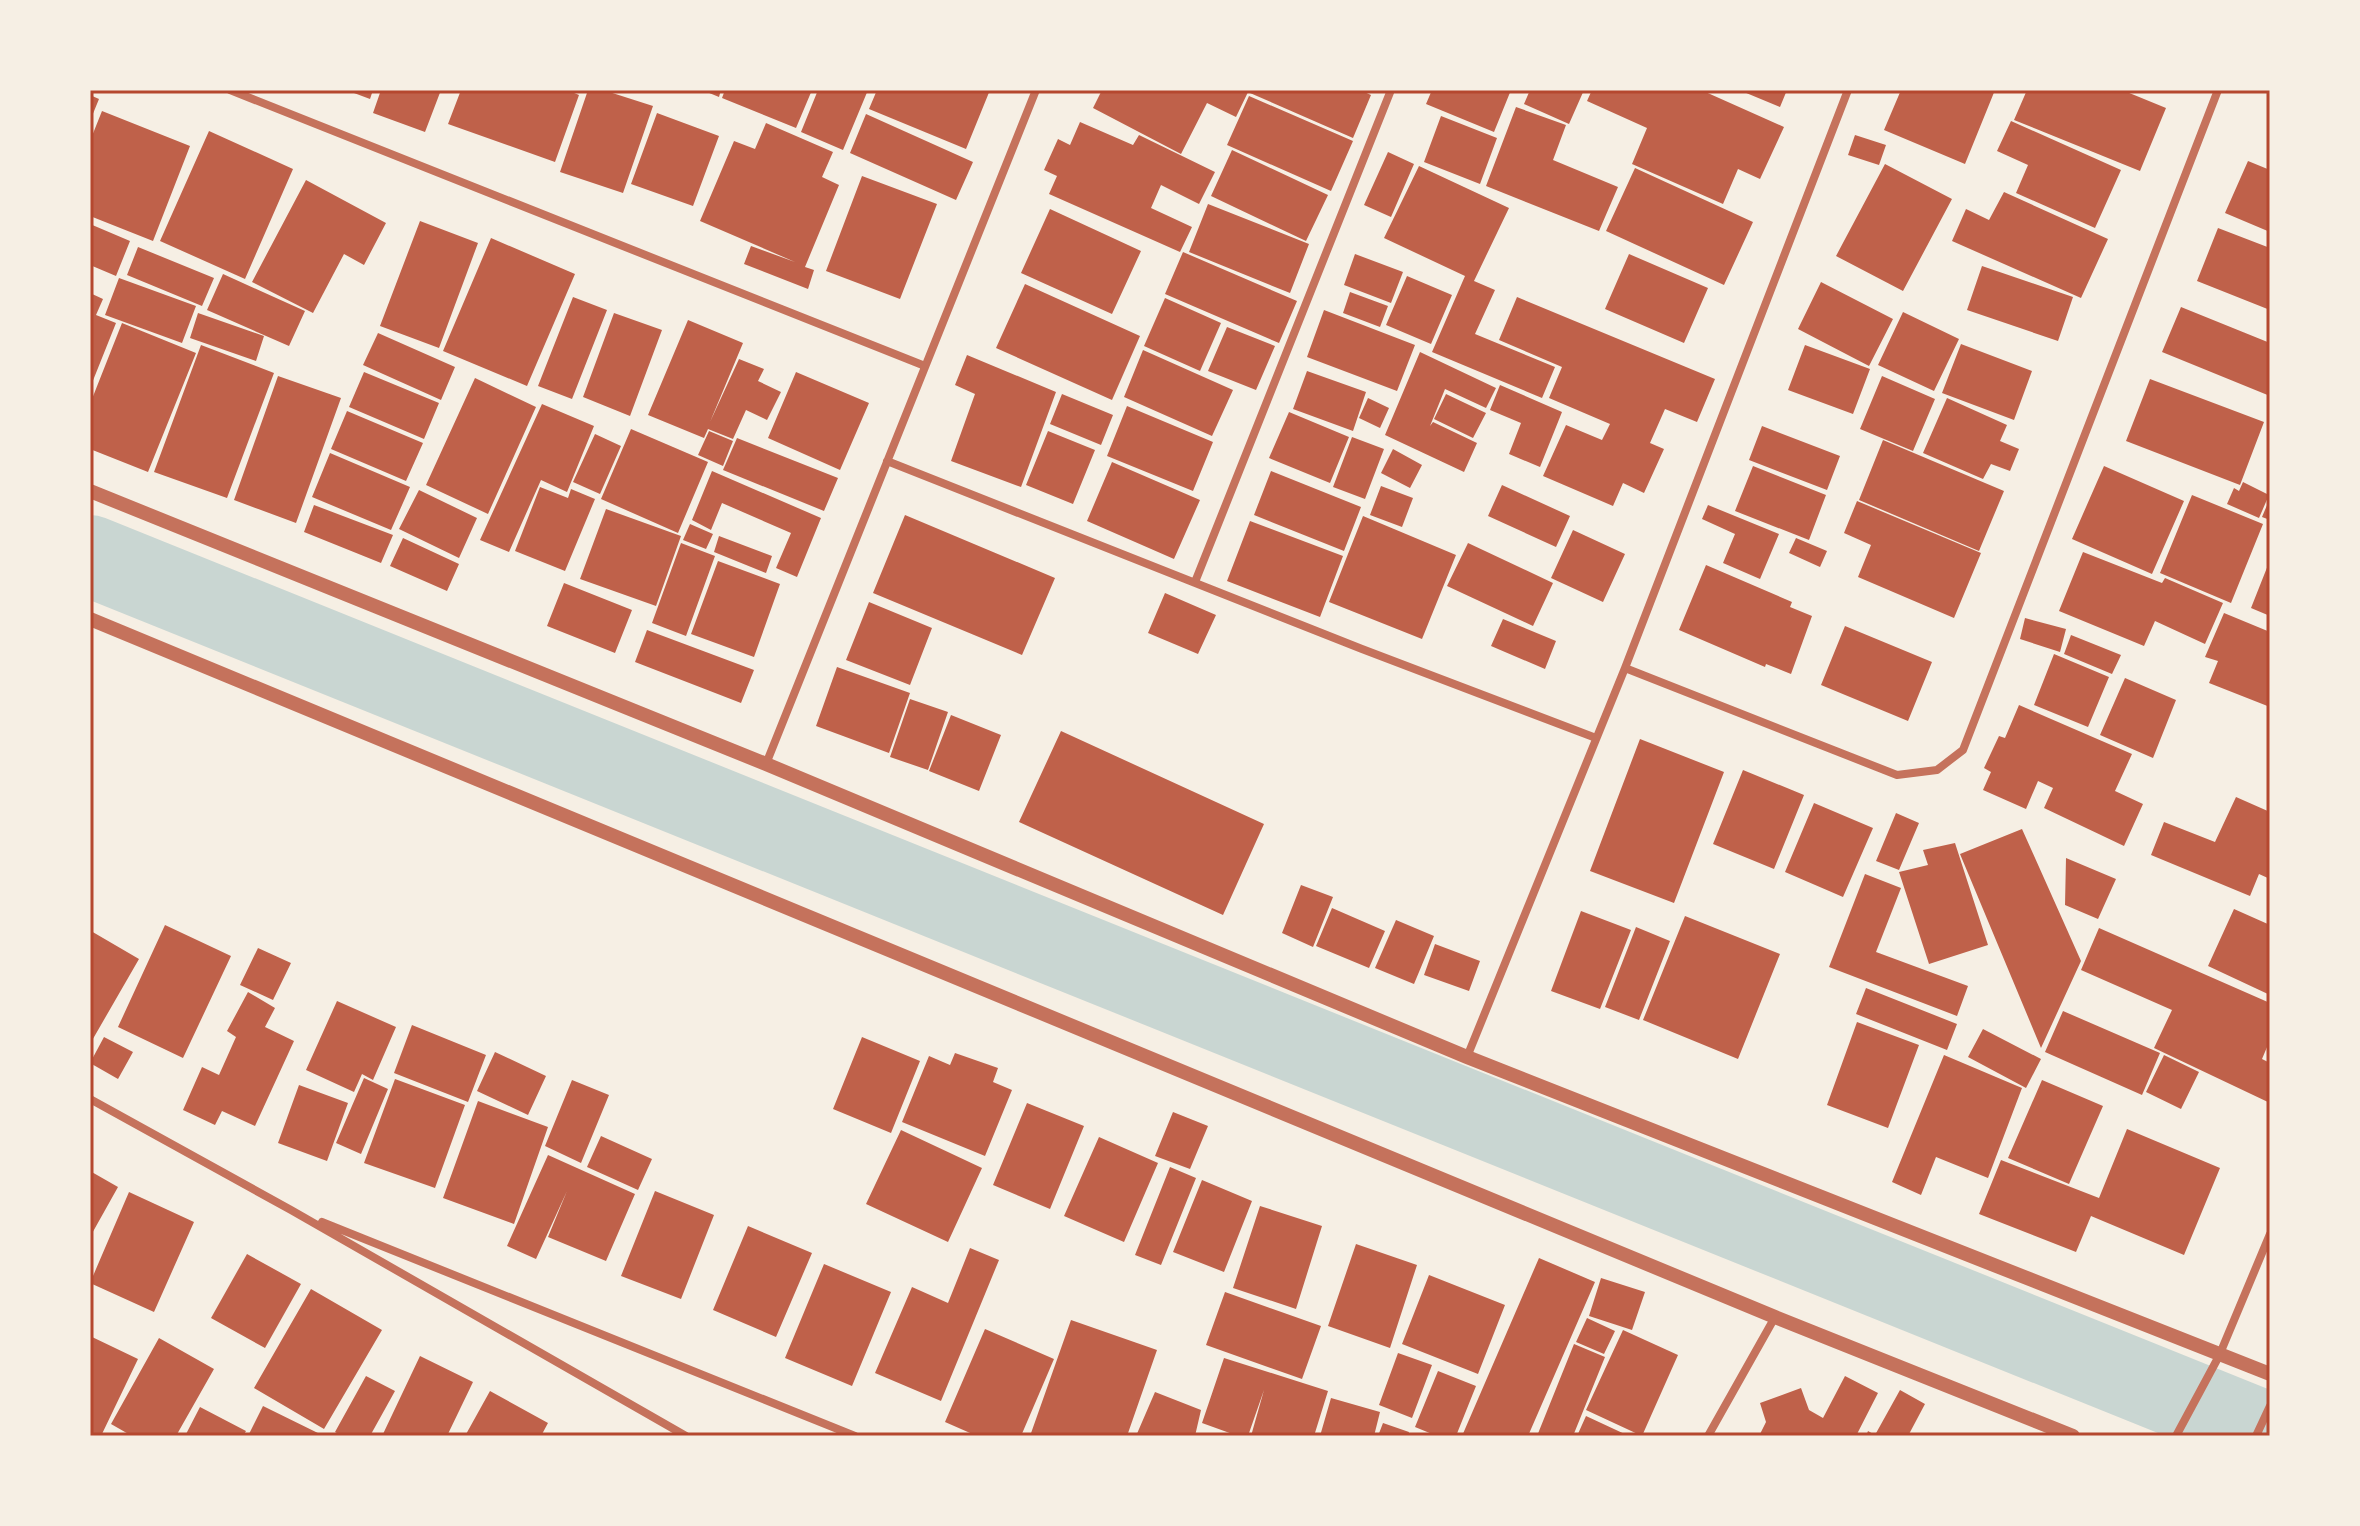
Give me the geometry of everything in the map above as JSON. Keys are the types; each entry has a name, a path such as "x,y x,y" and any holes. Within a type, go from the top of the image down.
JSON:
{"street":[{"path":"230,90 925,366"},
{"path":"766,764 1036,90"},
{"path":"1195,582 1391,90"},
{"path":"1467,1057 1625,668 1848,90"},
{"path":"1625,668 1897,775 1937,770 1963,750 2218,90"},
{"path":"887,461 1596,738"},
{"path":"90,491 766,764 1467,1057 2270,1374"},
{"path":"90,619 1775,1317 2073,1436"},
{"path":"90,1099 686,1436"},
{"path":"291,1210 855,1436"},
{"path":"2176,1436 2219,1356 2270,1234"},
{"path":"1708,1436 1775,1317"},
{"path":"2256,1436 2270,1407"}],"building":[{"path":"346,90 373,90 370,99"},
{"path":"381,90 441,90 425,132 373,113"},
{"path":"461,90 567,90 579,95 555,162 448,124"},
{"path":"588,90 603,90 653,106 623,193 560,172"},
{"path":"702,90 721,90 719,97"},
{"path":"725,90 812,90 796,128 722,98"},
{"path":"818,90 868,90 843,150 801,132"},
{"path":"877,90 990,90 966,149 869,109"},
{"path":"1102,90 1249,90 1236,117 1207,103 1181,154 1093,108"},
{"path":"1251,90 1360,90 1371,95 1353,138 1250,93"},
{"path":"1432,90 1511,90 1494,132 1426,104"},
{"path":"1530,90 1584,90 1569,124 1524,104"},
{"path":"1592,90 1701,90 1784,127 1760,179 1738,169 1723,204 1632,164 1647,128 1587,101"},
{"path":"1739,90 1787,90 1780,107"},
{"path":"1901,90 1995,90 1965,164 1884,130"},
{"path":"2027,90 2122,90 2166,108 2140,171 2014,120"},
{"path":"90,95 99,99 90,121"},
{"path":"1249,96 1353,141 1331,191 1227,145"},
{"path":"1516,107 1566,125 1553,160 1618,187 1599,231 1486,186"},
{"path":"102,111 190,146 153,241 90,216 90,141"},
{"path":"657,113 719,136 693,206 631,184"},
{"path":"866,114 973,162 956,200 850,153"},
{"path":"1441,116 1497,138 1480,184 1424,162"},
{"path":"2011,121 2121,170 2095,228 2016,193 2028,165 1997,151"},
{"path":"1080,122 1133,145 1139,135 1215,172 1199,204 1161,185 1151,208 1192,227 1180,252 1049,194 1057,176 1044,170 1058,139 1070,145"},
{"path":"766,123 833,152 822,177 839,185 805,267 814,270 808,289 744,264 751,246 795,262 700,221 734,141 755,149"},
{"path":"209,131 293,169 245,279 160,241"},
{"path":"1855,135 1886,145 1879,165 1848,155"},
{"path":"1232,150 1328,195 1306,241 1211,196"},
{"path":"1388,152 1414,164 1391,217 1364,205"},
{"path":"2248,161 2270,170 2270,232 2225,213"},
{"path":"1885,164 1952,199 1903,291 1836,256"},
{"path":"1419,166 1509,208 1474,281 1495,290 1475,334 1555,367 1542,398 1432,352 1465,276 1384,238"},
{"path":"1635,168 1753,222 1724,285 1606,231"},
{"path":"862,176 937,204 900,299 826,271"},
{"path":"306,180 386,223 364,265 344,254 313,313 252,282"},
{"path":"2004,192 2108,239 2081,298 1952,241 1966,209 1989,220"},
{"path":"1208,204 1309,244 1290,293 1189,252"},
{"path":"1050,209 1141,251 1112,314 1021,273"},
{"path":"420,221 478,243 439,348 380,326"},
{"path":"90,224 130,241 116,276 90,265"},
{"path":"2218,228 2270,248 2270,310 2197,281"},
{"path":"491,238 575,274 527,386 443,351"},
{"path":"138,247 214,278 202,306 127,275"},
{"path":"1183,252 1297,301 1279,343 1165,294"},
{"path":"1355,254 1403,272 1391,303 1344,285"},
{"path":"1629,254 1708,288 1684,343 1605,309"},
{"path":"1982,266 2073,297 2058,341 1967,310"},
{"path":"223,274 305,311 289,346 207,310"},
{"path":"1407,276 1452,295 1431,344 1386,325"},
{"path":"119,278 196,306 182,343 105,315"},
{"path":"1821,282 1893,319 1869,366 1798,329"},
{"path":"1025,284 1140,336 1112,400 996,348"},
{"path":"1350,292 1388,306 1380,327 1343,313"},
{"path":"90,293 103,299 96,315 116,323 90,388"},
{"path":"573,297 607,310 572,399 538,386"},
{"path":"1517,297 1715,379 1697,422 1665,409 1650,443 1664,449 1644,493 1623,483 1613,506 1543,476 1566,425 1602,440 1610,424 1549,398 1562,367 1499,340"},
{"path":"1165,298 1221,323 1200,371 1144,346"},
{"path":"2181,307 2270,343 2270,396 2162,352"},
{"path":"1324,310 1415,345 1397,391 1307,357"},
{"path":"1903,312 1959,339 1934,391 1878,365"},
{"path":"198,313 264,336 256,361 190,338"},
{"path":"614,313 662,330 630,416 583,397"},
{"path":"688,320 743,343 710,422 739,359 764,369 758,381 781,392 767,420 746,410 733,439 708,429 704,438 648,415"},
{"path":"122,323 196,353 148,472 90,449 90,404"},
{"path":"1227,327 1275,346 1256,390 1208,371"},
{"path":"378,333 455,367 441,400 363,365"},
{"path":"1961,344 2032,371 2014,420 1942,393"},
{"path":"201,345 274,373 227,498 154,472"},
{"path":"1805,345 1870,369 1853,414 1788,390"},
{"path":"1143,350 1233,390 1212,436 1124,397"},
{"path":"1420,352 1496,388 1486,408 1445,389 1430,426 1433,422 1477,443 1464,472 1385,435"},
{"path":"967,355 1056,392 1021,487 951,461 975,394 955,385"},
{"path":"1307,371 1366,392 1353,431 1293,409"},
{"path":"364,372 439,403 424,439 349,407"},
{"path":"796,372 869,403 840,470 768,438"},
{"path":"278,376 341,398 296,523 234,500"},
{"path":"1882,376 1935,399 1913,451 1860,429"},
{"path":"475,378 536,407 488,514 426,485"},
{"path":"2150,379 2264,422 2240,485 2126,441"},
{"path":"1500,385 1562,412 1540,467 1509,454 1521,423 1490,410"},
{"path":"1062,394 1113,415 1101,445 1050,424"},
{"path":"1446,394 1486,413 1473,438 1434,419"},
{"path":"1368,398 1389,408 1380,428 1359,418"},
{"path":"1947,398 2007,425 2000,441 2019,449 2010,471 1991,464 1983,479 1923,453"},
{"path":"542,404 594,426 567,492 541,480 509,552 480,540"},
{"path":"1127,406 1213,442 1193,491 1107,456"},
{"path":"347,411 423,443 406,481 331,449"},
{"path":"1289,412 1349,437 1330,483 1269,458"},
{"path":"1762,426 1840,456 1827,490 1749,460"},
{"path":"631,429 708,462 678,533 601,499"},
{"path":"709,431 733,441 723,466 698,455"},
{"path":"1048,431 1095,450 1073,504 1026,485"},
{"path":"595,434 621,446 600,494 573,482"},
{"path":"1352,437 1384,449 1365,499 1333,487"},
{"path":"737,438 838,478 824,511 723,470"},
{"path":"1883,440 2004,491 1979,551 1859,500"},
{"path":"1393,449 1422,465 1410,488 1381,473"},
{"path":"330,453 410,487 391,530 312,497"},
{"path":"1112,462 1200,500 1174,559 1087,521"},
{"path":"1753,466 1826,495 1809,540 1735,511"},
{"path":"2104,466 2184,501 2152,574 2072,539"},
{"path":"712,471 821,518 797,577 776,568 791,533 722,503 711,530 692,520"},
{"path":"1271,471 1361,507 1344,551 1254,515"},
{"path":"2243,482 2269,495 2259,518 2227,504 2234,488 2239,491"},
{"path":"1502,485 1570,516 1556,547 1488,516"},
{"path":"1381,486 1413,498 1402,527 1370,515"},
{"path":"540,487 568,498 571,489 595,499 565,571 515,551"},
{"path":"419,490 477,518 459,558 399,529"},
{"path":"2192,495 2263,524 2231,603 2160,573"},
{"path":"2270,498 2270,520 2262,517"},
{"path":"1857,501 1981,553 1954,618 1858,577 1871,545 1844,533"},
{"path":"314,505 393,535 381,563 304,532"},
{"path":"1708,505 1779,534 1760,579 1723,563 1735,534 1702,519"},
{"path":"606,509 681,536 656,606 580,579"},
{"path":"905,515 1055,578 1022,655 873,593"},
{"path":"1363,516 1456,555 1422,639 1329,602"},
{"path":"1250,521 1343,556 1320,617 1227,581"},
{"path":"690,524 713,534 706,549 683,540"},
{"path":"1573,530 1625,554 1603,602 1551,578"},
{"path":"719,536 772,556 766,573 714,552"},
{"path":"403,538 459,564 447,591 390,566"},
{"path":"1796,538 1827,551 1820,567 1789,553"},
{"path":"681,543 715,556 686,636 652,623"},
{"path":"1468,543 1553,583 1533,626 1447,586"},
{"path":"2083,552 2162,583 2165,578 2223,603 2205,644 2155,621 2144,646 2059,611"},
{"path":"2270,560 2270,616 2251,608"},
{"path":"718,561 780,584 754,657 691,634"},
{"path":"1706,565 1792,602 1790,607 1812,616 1791,674 1766,664 1765,667 1679,630"},
{"path":"564,583 632,610 615,653 547,626"},
{"path":"1165,593 1216,615 1198,654 1148,633"},
{"path":"869,602 932,628 910,685 846,660"},
{"path":"2224,613 2270,632 2270,707 2209,683 2218,661 2205,657"},
{"path":"2025,618 2066,629 2060,652 2020,639"},
{"path":"1503,619 1556,641 1545,669 1491,646"},
{"path":"1845,626 1932,662 1908,721 1821,685"},
{"path":"647,630 754,670 741,703 635,662"},
{"path":"2071,635 2121,655 2112,674 2064,654"},
{"path":"2054,654 2109,677 2088,727 2034,705"},
{"path":"837,667 910,693 889,753 816,726"},
{"path":"2125,678 2176,700 2153,758 2100,735"},
{"path":"910,699 948,712 928,770 890,757"},
{"path":"2019,705 2132,754 2115,791 2143,804 2124,846 2044,808 2053,788 2038,781 2026,809 1983,790 1991,772 1984,768 1999,736 2005,738"},
{"path":"951,715 1001,735 979,791 929,771"},
{"path":"1061,731 1264,824 1223,915 1019,822"},
{"path":"1640,739 1724,772 1674,903 1590,871"},
{"path":"1743,770 1804,795 1774,869 1713,844"},
{"path":"2236,797 2270,812 2270,879 2259,874 2250,896 2151,855 2164,822 2215,842"},
{"path":"1814,803 1873,828 1843,897 1785,872"},
{"path":"1896,813 1919,823 1899,870 1876,861"},
{"path":"2022,829 2081,961 2041,1048 1960,854"},
{"path":"1955,843 1988,945 1929,964 1899,872 1928,865 1923,850"},
{"path":"2066,858 2116,879 2098,919 2065,905"},
{"path":"1865,874 1901,888 1876,952 1968,986 1957,1016 1829,967"},
{"path":"1301,885 1333,897 1313,947 1282,933"},
{"path":"1332,908 1385,931 1369,968 1316,946"},
{"path":"2234,909 2270,925 2270,995 2208,966"},
{"path":"1581,911 1631,930 1600,1009 1551,991"},
{"path":"1685,916 1780,954 1738,1059 1643,1020"},
{"path":"1396,920 1434,936 1414,984 1375,968"},
{"path":"165,925 231,956 183,1058 118,1027"},
{"path":"1636,927 1670,941 1639,1020 1605,1007"},
{"path":"2099,928 2270,1003 2270,1040 2262,1059 2270,1063 2270,1103 2154,1048 2172,1010 2081,970"},
{"path":"90,933 139,959 90,1044"},
{"path":"1435,944 1480,961 1469,991 1424,975"},
{"path":"258,948 291,963 273,1000 240,985"},
{"path":"1866,988 1957,1024 1947,1050 1856,1014"},
{"path":"248,992 275,1008 265,1027 294,1041 255,1126 222,1111 215,1125 183,1110 202,1067 219,1075 236,1037 227,1031"},
{"path":"337,1001 396,1027 373,1080 362,1074 354,1092 306,1070"},
{"path":"2063,1011 2160,1053 2142,1095 2045,1052"},
{"path":"1857,1022 1919,1045 1888,1128 1827,1105"},
{"path":"412,1025 486,1055 468,1102 394,1073"},
{"path":"1983,1029 2041,1059 2026,1088 1968,1057"},
{"path":"104,1037 133,1052 118,1079 90,1063"},
{"path":"862,1037 920,1061 891,1133 833,1109"},
{"path":"495,1052 546,1076 528,1115 477,1091"},
{"path":"955,1053 998,1068 993,1082 1012,1090 985,1156 902,1122 929,1056 950,1065"},
{"path":"1944,1055 2022,1088 1988,1178 1936,1157 1921,1195 1892,1182"},
{"path":"2164,1055 2199,1072 2181,1109 2146,1092"},
{"path":"364,1078 388,1089 361,1154 336,1143"},
{"path":"395,1079 465,1105 435,1188 364,1163"},
{"path":"572,1080 609,1095 581,1163 545,1146"},
{"path":"2042,1080 2103,1106 2069,1184 2008,1158"},
{"path":"299,1085 348,1103 327,1161 278,1143"},
{"path":"478,1101 548,1127 514,1224 443,1198"},
{"path":"1027,1103 1084,1126 1050,1209 993,1185"},
{"path":"1173,1112 1208,1126 1190,1169 1155,1156"},
{"path":"2127,1129 2220,1168 2184,1255 2091,1216 2076,1252 1979,1214 2001,1160 2099,1198"},
{"path":"901,1130 982,1168 948,1242 866,1204"},
{"path":"601,1136 652,1159 638,1190 587,1167"},
{"path":"1099,1137 1158,1163 1124,1242 1064,1216"},
{"path":"548,1155 635,1194 606,1261 548,1237 567,1191 536,1259 507,1246"},
{"path":"1170,1167 1196,1178 1161,1265 1135,1255"},
{"path":"90,1171 118,1187 90,1237"},
{"path":"1202,1180 1252,1201 1224,1272 1173,1252"},
{"path":"655,1191 714,1215 681,1299 621,1276"},
{"path":"129,1192 194,1222 154,1312 90,1283"},
{"path":"1260,1206 1322,1226 1296,1309 1233,1288"},
{"path":"748,1226 812,1253 776,1337 713,1310"},
{"path":"1356,1244 1417,1265 1390,1348 1328,1326"},
{"path":"970,1248 999,1260 941,1401 875,1373 912,1287 948,1303"},
{"path":"247,1254 301,1284 265,1348 211,1318"},
{"path":"1539,1258 1595,1282 1528,1436 1462,1436"},
{"path":"824,1264 891,1292 852,1386 785,1358"},
{"path":"1429,1275 1505,1305 1478,1374 1402,1344"},
{"path":"1601,1278 1645,1292 1632,1330 1589,1316"},
{"path":"311,1289 382,1330 324,1429 254,1388"},
{"path":"1225,1292 1321,1326 1302,1379 1206,1345"},
{"path":"1587,1318 1615,1331 1604,1354 1576,1342"},
{"path":"1071,1320 1157,1350 1127,1436 1030,1436"},
{"path":"985,1329 1054,1359 1021,1436 977,1436 945,1422"},
{"path":"1623,1330 1678,1355 1642,1436 1586,1410"},
{"path":"90,1336 138,1359 101,1436 90,1436"},
{"path":"159,1338 214,1369 176,1436 132,1436 111,1424"},
{"path":"1574,1344 1605,1357 1573,1436 1537,1436"},
{"path":"1398,1353 1432,1365 1412,1418 1379,1405"},
{"path":"420,1356 473,1382 447,1436 383,1434"},
{"path":"1224,1358 1328,1391 1314,1436 1251,1436 1264,1390 1248,1436 1238,1436 1202,1423"},
{"path":"1438,1371 1476,1386 1456,1436 1437,1436 1415,1427"},
{"path":"366,1376 395,1391 370,1436 342,1436 335,1432"},
{"path":"1845,1376 1878,1393 1856,1436 1759,1436 1766,1422 1760,1403 1801,1388 1809,1410 1823,1418"},
{"path":"1900,1390 1925,1404 1908,1436 1866,1436 1868,1431 1875,1435"},
{"path":"490,1391 548,1423 541,1436 465,1436"},
{"path":"1155,1392 1201,1410 1195,1436 1136,1436"},
{"path":"1331,1398 1380,1412 1374,1436 1320,1436"},
{"path":"263,1406 324,1436 248,1436"},
{"path":"200,1407 246,1431 243,1436 185,1436"},
{"path":"1586,1416 1629,1436 1577,1436"},
{"path":"1383,1423 1409,1432 1408,1436 1378,1436"}],"waterway":[{"path":"90,556 2270,1434"}]}
